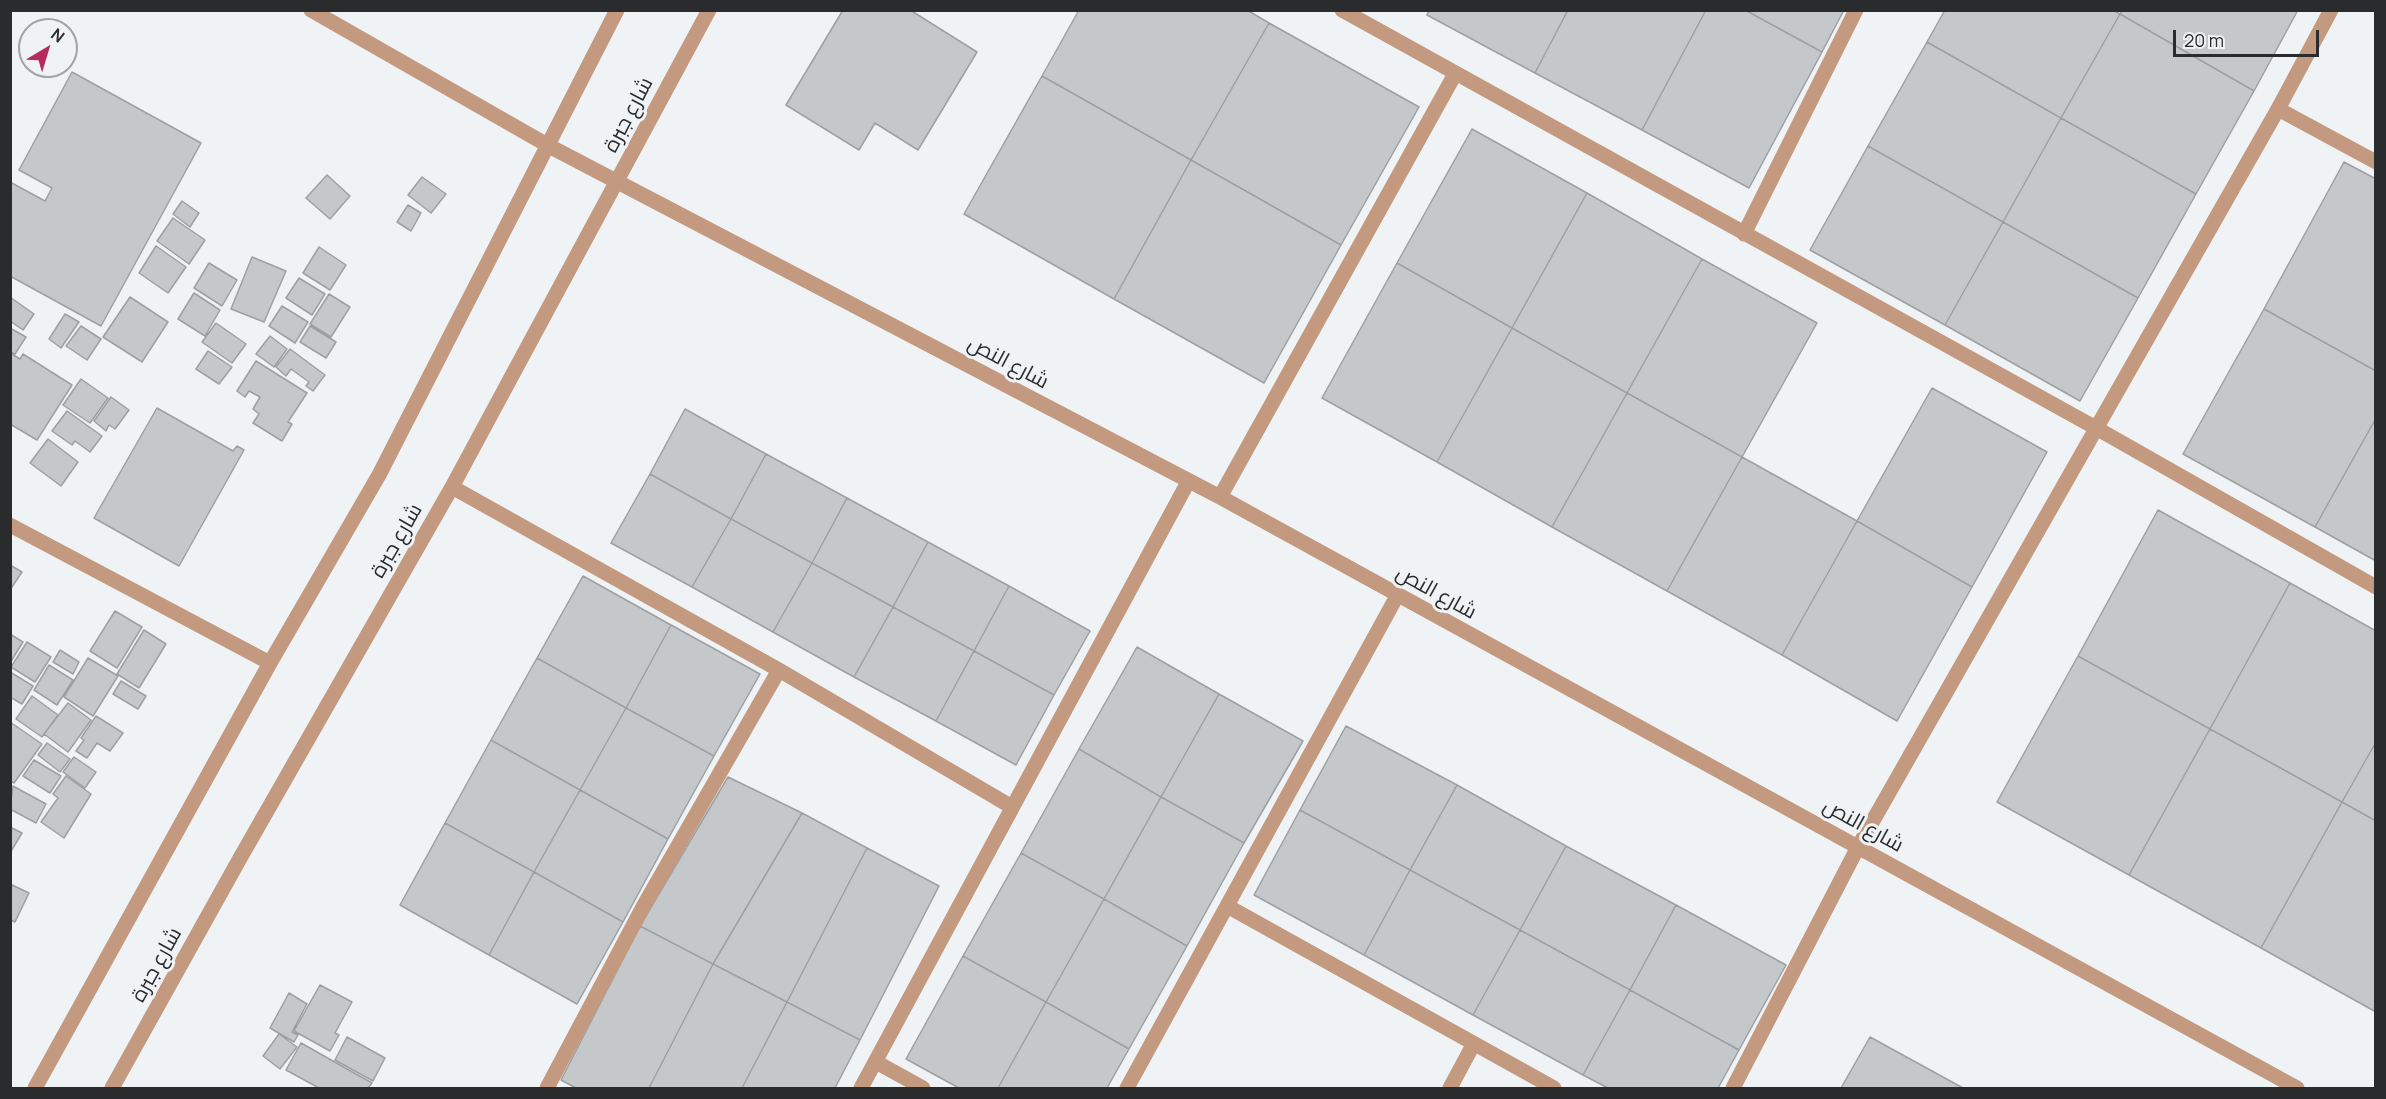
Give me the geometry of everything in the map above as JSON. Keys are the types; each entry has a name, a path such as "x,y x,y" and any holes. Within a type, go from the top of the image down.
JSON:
{"street":[{"name":"شارع النص","path":"311,10 549,146 1220,497 2297,1089"},
{"path":"35,1089 270,663 379,475 617,10"},
{"name":"شارع جبرة","path":"112,1089 238,860 452,487 708,10"},
{"path":"1342,10 2376,587"},
{"path":"1744,234 1856,10"},
{"path":"1733,1089 1858,847 2278,109 2331,10"},
{"path":"1220,497 1455,74"},
{"path":"2278,109 2376,162"},
{"path":"861,1089 1188,482"},
{"path":"452,487 779,670 1012,807"},
{"path":"10,525 270,663"},
{"path":"1127,1089 1397,596"},
{"path":"547,1089 644,905 779,670"},
{"path":"1227,906 1473,1046 1554,1089"},
{"path":"1450,1089 1473,1046"},
{"path":"876,1062 922,1089"}],"building":[{"path":"843,10 910,10 977,52 918,150 875,123 859,150 786,105"},
{"path":"1079,10 1247,10 1269,23 1191,160 1042,76"},
{"path":"1429,10 1568,10 1535,73 1427,15"},
{"path":"1568,10 1706,10 1642,130 1535,73"},
{"path":"1706,10 1745,10 1822,52 1749,188 1642,130"},
{"path":"1745,10 1844,10 1822,52"},
{"path":"1945,10 2113,10 2120,14 2061,118 1927,42"},
{"path":"2122,10 2298,10 2254,91 2120,14"},
{"path":"2120,14 2254,91 2196,194 2061,118"},
{"path":"1269,23 1419,107 1341,245 1191,160"},
{"path":"1927,42 2061,118 2003,222 1868,146"},
{"path":"78,75 201,143 101,326 10,276 10,182 45,201 52,188 19,170 69,78 78,78"},
{"path":"1042,76 1191,160 1114,299 964,214"},
{"path":"2061,118 2196,194 2138,298 2003,222"},
{"path":"1472,129 1587,193 1512,328 1397,263"},
{"path":"1868,146 2003,222 1945,325 1810,250"},
{"path":"1191,160 1341,245 1264,383 1114,299"},
{"path":"2344,162 2376,179 2376,371 2264,309"},
{"path":"327,175 350,196 330,219 306,198"},
{"path":"422,177 446,194 431,213 408,195"},
{"path":"1587,193 1702,259 1627,393 1512,328"},
{"path":"182,201 199,213 190,227 173,214"},
{"path":"408,205 421,213 411,231 397,222"},
{"path":"173,218 205,240 189,264 157,241"},
{"path":"2003,222 2138,298 2080,401 1945,325"},
{"path":"156,246 186,267 168,293 139,273"},
{"path":"319,247 346,265 330,290 303,273"},
{"path":"252,257 286,271 264,322 231,309"},
{"path":"1702,259 1817,323 1742,457 1627,393"},
{"path":"209,263 237,280 222,306 194,288"},
{"path":"1397,263 1512,328 1437,462 1322,398"},
{"path":"299,278 325,294 312,315 286,298"},
{"path":"194,293 220,310 205,336 178,319"},
{"path":"329,294 350,307 331,337 310,324"},
{"path":"10,297 34,314 23,330 10,321"},
{"path":"130,297 168,322 142,362 103,337"},
{"path":"282,306 308,322 295,343 269,326"},
{"path":"2264,309 2376,371 2376,418 2315,527 2183,454"},
{"path":"65,314 79,322 61,348 49,339"},
{"path":"216,323 246,344 232,363 202,342"},
{"path":"81,326 101,339 87,360 66,346"},
{"path":"310,326 336,342 326,358 300,342"},
{"path":"10,328 26,337 15,354 10,352"},
{"path":"1512,328 1627,393 1552,527 1437,462"},
{"path":"270,336 287,349 274,367 256,354"},
{"path":"290,349 325,375 313,391 306,386 309,382 291,369 286,376 276,367"},
{"path":"208,351 232,367 219,384 196,369"},
{"path":"10,353 20,359 23,354 72,385 37,440 10,424"},
{"path":"256,361 307,393 288,422 292,424 282,441 253,423 259,414 253,409 260,397 249,391 245,397 237,391"},
{"path":"81,379 108,398 90,423 63,405"},
{"path":"1932,388 2047,452 1972,587 1857,521"},
{"path":"1627,393 1742,457 1667,591 1552,527"},
{"path":"111,397 129,410 115,429 109,425 106,431 94,421"},
{"path":"157,408 233,451 237,446 244,450 179,566 94,518"},
{"path":"685,409 766,454 731,519 650,474"},
{"path":"67,411 102,436 90,452 75,441 72,445 52,431"},
{"path":"2376,418 2376,561 2315,527"},
{"path":"48,439 78,462 61,486 30,463"},
{"path":"766,454 847,498 812,563 731,519"},
{"path":"1742,457 1857,521 1782,655 1667,591"},
{"path":"650,474 731,519 692,587 611,543"},
{"path":"847,498 928,542 893,607 812,563"},
{"path":"2158,510 2290,583 2210,729 2078,656"},
{"path":"731,519 812,563 773,632 692,587"},
{"path":"1857,521 1972,587 1897,721 1782,655"},
{"path":"928,542 1009,586 974,651 893,607"},
{"path":"812,563 893,607 854,677 773,632"},
{"path":"10,565 22,572 10,590"},
{"path":"583,576 671,625 626,708 537,658"},
{"path":"2290,583 2376,631 2376,742 2342,802 2210,729"},
{"path":"1009,586 1090,631 1054,695 974,651"},
{"path":"893,607 974,651 936,721 854,677"},
{"path":"115,611 142,627 117,668 90,651"},
{"path":"671,625 760,674 714,756 626,708"},
{"path":"144,630 166,644 139,688 117,674"},
{"path":"10,634 23,642 10,663"},
{"path":"27,642 51,657 35,682 11,667"},
{"path":"1137,647 1219,694 1161,797 1079,749"},
{"path":"60,650 79,662 73,674 53,662"},
{"path":"974,651 1054,695 1016,765 936,721"},
{"path":"2078,656 2210,729 2129,875 1997,802"},
{"path":"88,658 118,676 93,716 64,697"},
{"path":"537,658 626,708 580,790 491,740"},
{"path":"49,665 73,680 57,705 34,690"},
{"path":"10,672 33,686 22,704 10,697"},
{"path":"121,681 146,696 138,709 113,694"},
{"path":"1219,694 1303,741 1244,843 1161,797"},
{"path":"32,696 58,715 42,737 16,719"},
{"path":"68,703 91,720 68,752 44,734"},
{"path":"626,708 714,756 668,839 580,790"},
{"path":"96,716 123,733 110,751 97,743 87,758 76,751 84,740 81,738"},
{"path":"10,722 42,744 14,783 10,781"},
{"path":"1346,726 1457,785 1410,870 1300,810"},
{"path":"2210,729 2342,802 2261,948 2129,875"},
{"path":"491,740 580,790 534,872 445,823"},
{"path":"2376,742 2376,821 2342,802"},
{"path":"47,743 70,759 60,772 38,755"},
{"path":"1079,749 1161,797 1104,899 1021,853"},
{"path":"74,757 96,772 85,788 63,772"},
{"path":"34,760 61,776 50,793 23,776"},
{"path":"66,776 91,794 64,838 41,822 58,798 53,794"},
{"path":"728,777 802,813 713,964 640,926"},
{"path":"1457,785 1566,846 1520,930 1410,870"},
{"path":"13,786 46,804 36,823 10,809"},
{"path":"580,790 668,839 623,922 534,872"},
{"path":"1161,797 1244,843 1187,946 1104,899"},
{"path":"2342,802 2376,821 2376,1012 2261,948"},
{"path":"1300,810 1410,870 1364,955 1254,895"},
{"path":"802,813 867,848 787,1002 713,964"},
{"path":"445,823 534,872 489,955 400,905"},
{"path":"10,827 22,833 10,853"},
{"path":"1566,846 1676,905 1630,990 1520,930"},
{"path":"867,848 939,886 860,1040 787,1002"},
{"path":"1021,853 1104,899 1046,1002 963,956"},
{"path":"1410,870 1520,930 1473,1015 1364,955"},
{"path":"534,872 623,922 577,1004 489,955"},
{"path":"10,884 29,893 15,922 10,920"},
{"path":"1104,899 1187,946 1129,1049 1046,1002"},
{"path":"1676,905 1786,965 1739,1050 1630,990"},
{"path":"640,926 713,964 649,1088 576,1088 561,1080"},
{"path":"1520,930 1630,990 1583,1075 1473,1015"},
{"path":"963,956 1046,1002 998,1088 959,1088 906,1059"},
{"path":"713,964 787,1002 742,1088 649,1088"},
{"path":"320,985 352,1002 335,1033 339,1035 330,1051 294,1031"},
{"path":"1630,990 1739,1050 1718,1088 1608,1088 1583,1075"},
{"path":"289,993 307,1004 292,1032 298,1035 294,1042 270,1028"},
{"path":"787,1002 860,1040 835,1088 742,1088"},
{"path":"1046,1002 1129,1049 1107,1088 998,1088"},
{"path":"279,1034 297,1047 280,1069 263,1056"},
{"path":"347,1037 385,1058 373,1081 335,1060"},
{"path":"1870,1037 1963,1088 1841,1088"},
{"path":"301,1043 372,1083 368,1088 319,1088 286,1070"}]}
